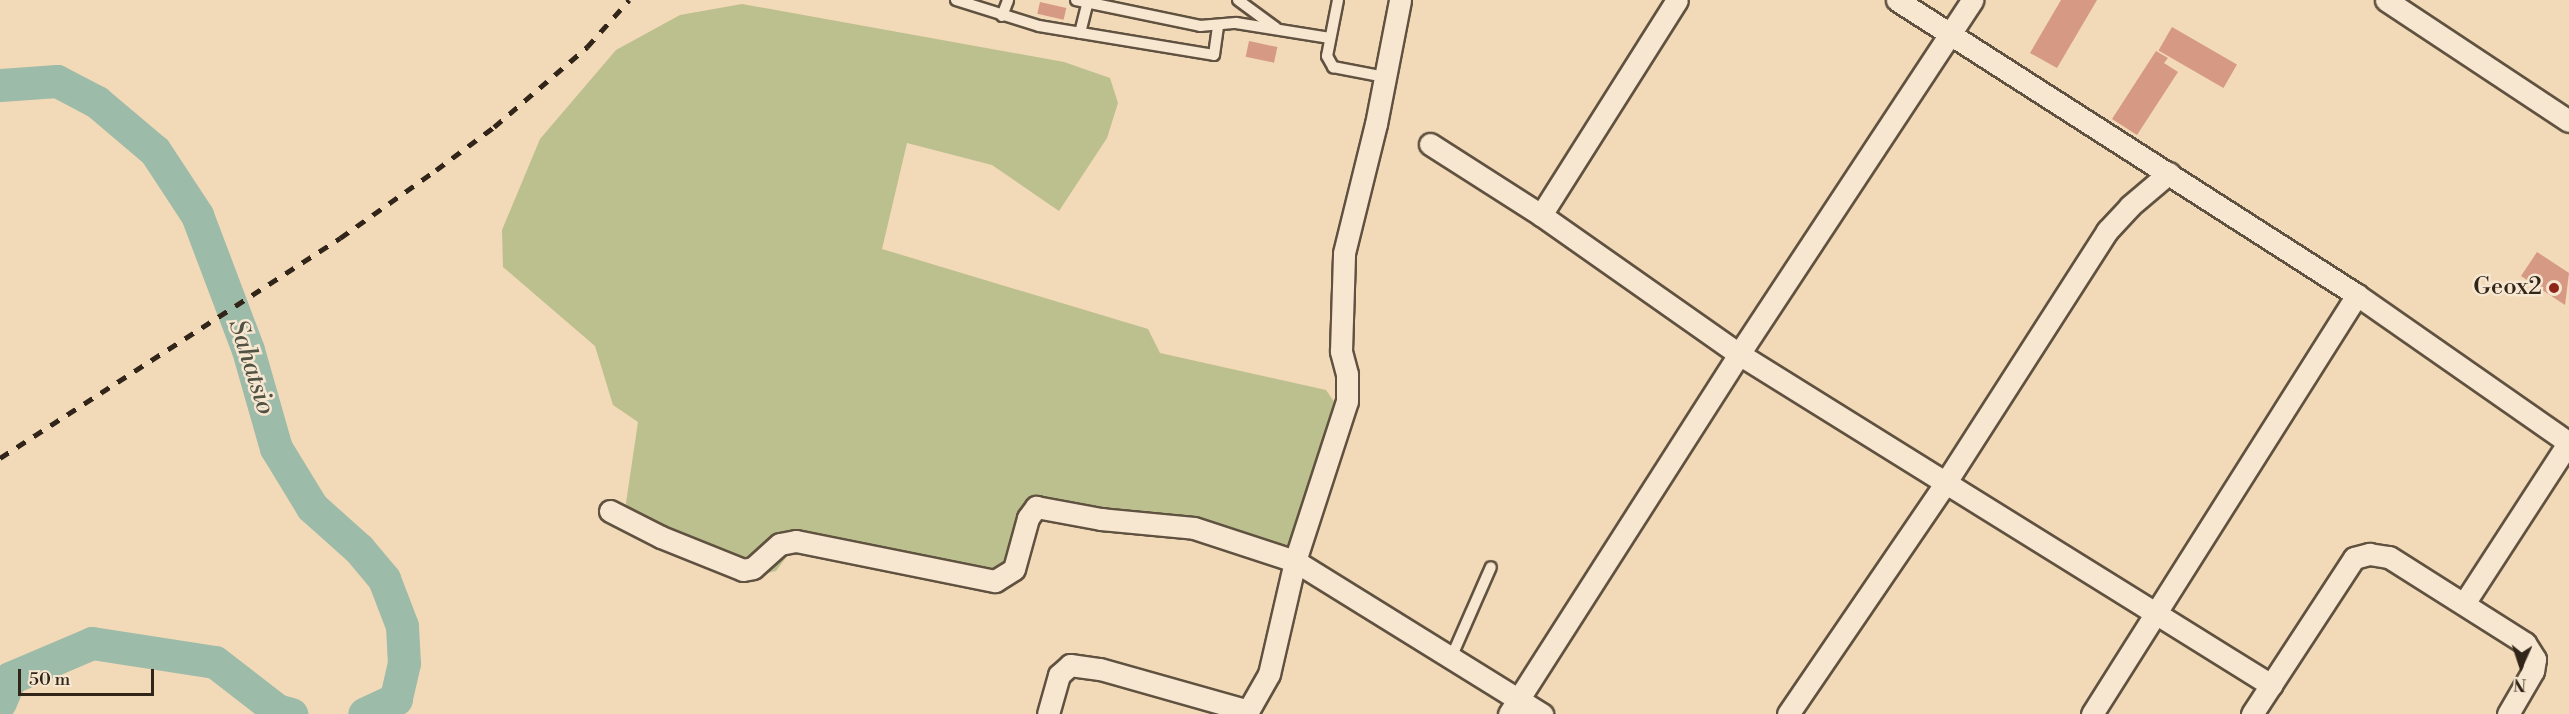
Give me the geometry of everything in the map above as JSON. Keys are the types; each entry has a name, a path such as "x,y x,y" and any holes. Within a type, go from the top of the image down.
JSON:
{"street":[{"path":"1048,714 1059,675 1070,665 1100,669 1247,712 1269,674 1295,561 1347,401 1347,374 1341,351 1344,253 1385,77 1400,0"},
{"path":"1541,215 1677,0"},
{"path":"1897,0 2357,295 2569,442 2465,602"},
{"path":"1514,706 1739,354 1972,0"},
{"path":"2386,0 2569,121"},
{"path":"1430,144 1541,215 1739,354 1944,484 2158,613 2271,685"},
{"path":"1788,714 1944,484 2107,231 2130,206 2169,173"},
{"path":"2092,714 2357,295"},
{"path":"610,511 661,537 743,570 753,568 780,544 796,541 1003,579 1014,569 1032,511 1044,506 1101,519 1194,528 1295,561 1451,658 1514,706 1542,714"},
{"path":"2252,714 2354,558 2369,554 2389,557 2465,602 2525,643 2535,658 2528,683 2508,714"}],"lane":[{"path":"956,0 1002,16 1080,33 1214,55 1218,25"},
{"path":"1002,16 1008,0"},
{"path":"1238,0 1278,30"},
{"path":"1338,0 1327,56 1333,67 1385,77"},
{"path":"1080,33 1083,1 1200,26 1236,23 1330,38"},
{"path":"1451,658 1491,567"}],"green space":[{"path":"742,4 1064,62 1110,78 1118,103 1107,138 1059,211 992,165 907,143 882,249 1148,329 1160,353 1326,390 1337,406 1292,561 1042,504 1019,577 796,544 776,571 759,575 628,516 626,503 638,422 613,405 595,346 503,267 502,230 540,139 616,50 680,15"}],"building":[{"path":"2061,0 2097,0 2057,68 2030,53"},
{"path":"1040,2 1066,8 1064,20 1037,14"},
{"path":"2172,27 2237,64 2223,88 2158,50"},
{"path":"1249,41 1277,47 1274,63 1246,57"},
{"path":"2156,51 2168,58 2164,63 2178,72 2137,135 2112,119"},
{"name":"Geox2","path":"2537,252 2569,273 2565,305 2521,276"}],"waterway":[{"name":"Sahatsio","path":"0,85 57,81 97,102 155,151 197,215 248,350 276,448 312,507 359,549 384,579 402,626 404,663 396,699 364,714"},
{"name":"Sahatsio","path":"0,702 10,678 92,643 215,662 277,710 291,714"}],"railway":[{"path":"0,458 340,238 436,170 494,127 587,47 629,0"}],"place":[{"name":"Geox2","path":"2554,288"}]}
